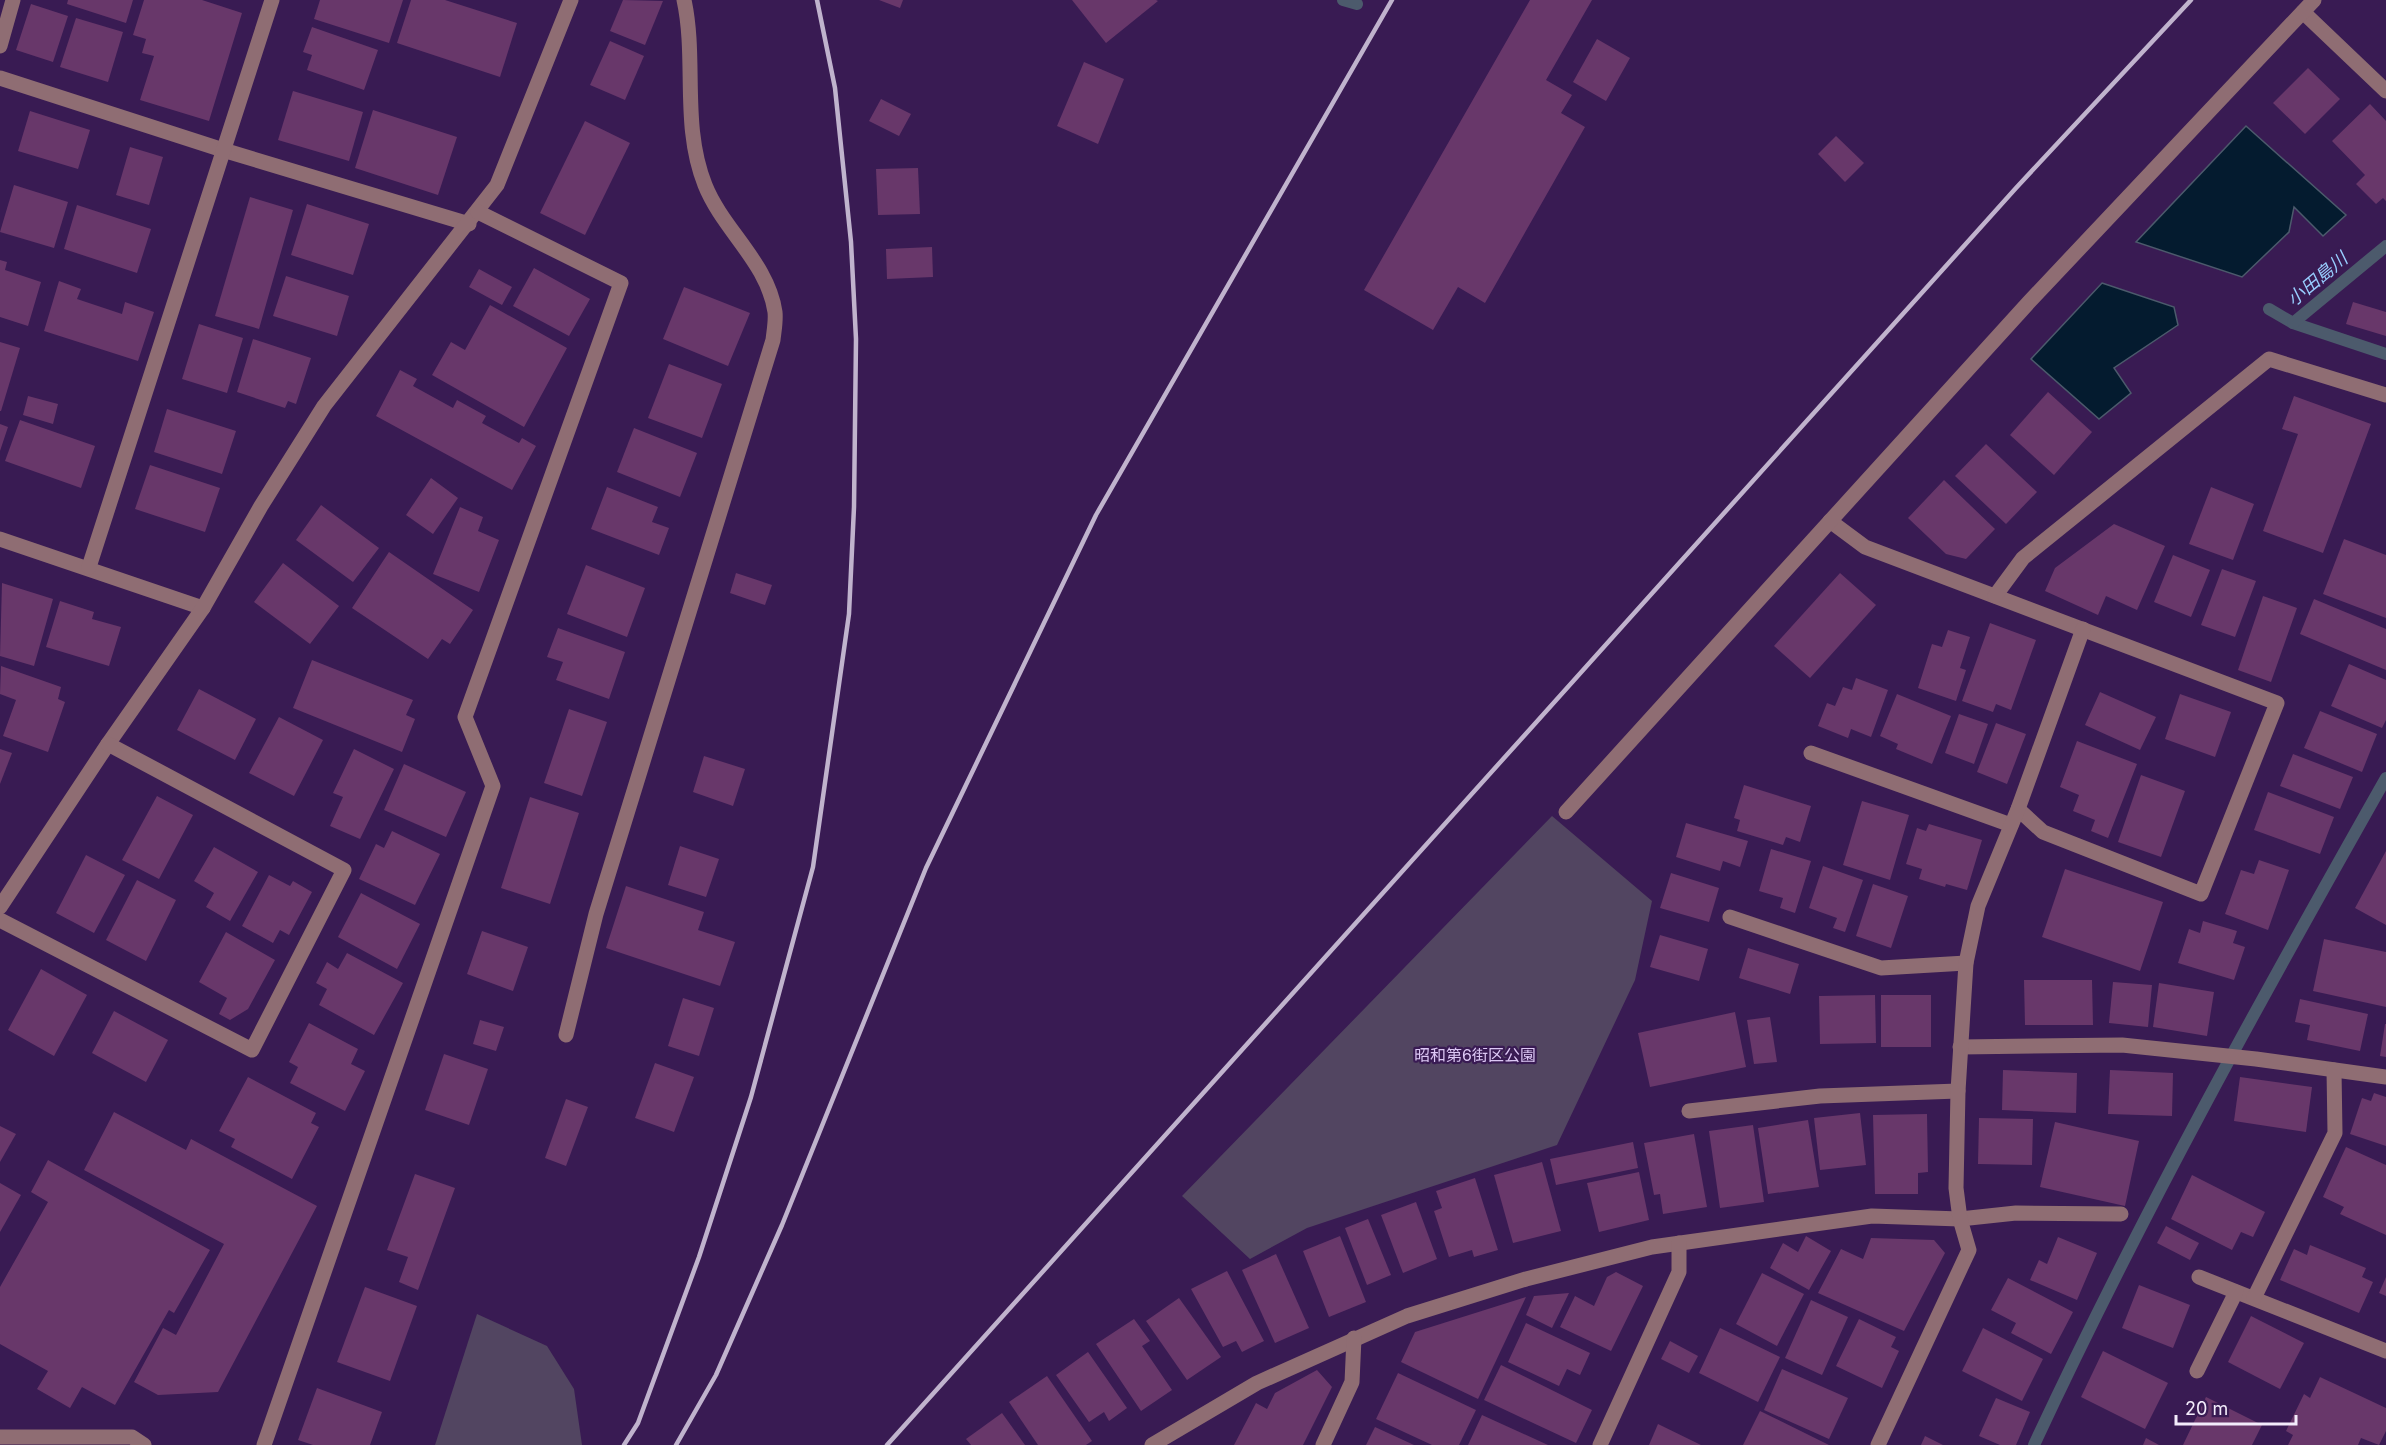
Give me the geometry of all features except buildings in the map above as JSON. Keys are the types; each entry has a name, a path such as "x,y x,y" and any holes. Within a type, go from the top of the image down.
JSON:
{"street":[{"path":"0,46 13,0"},
{"path":"89,567 272,0"},
{"path":"0,907 108,744 203,608 261,506 324,406 497,185 571,0"},
{"path":"566,1035 596,914 773,340 775,314 762,274 717,208 698,164 693,137 684,0"},
{"path":"1566,812 2029,302 2314,0"},
{"path":"2303,12 2386,91"},
{"path":"0,78 224,150 473,218 621,283 465,717 493,786 264,1445"},
{"path":"1995,596 2023,558 2270,359 2386,395"},
{"path":"1830,521 1865,547 2277,703 2201,894 2043,832 2018,809"},
{"path":"0,539 89,567 203,608"},
{"path":"1878,1445 1970,1250 1960,1220 1956,1188 1958,1091 1966,963 1977,906 2018,809 2083,629"},
{"path":"0,920 252,1050 344,870 108,744"},
{"path":"1811,753 2011,825"},
{"path":"1730,916 1881,968 1966,963"},
{"path":"1960,1047 2122,1045 2256,1059 2386,1077"},
{"path":"2254,1298 2336,1133 2334,1070"},
{"path":"1689,1111 1820,1096 1958,1091"},
{"path":"1152,1445 1257,1383 1354,1338 1407,1316 1526,1279 1678,1243 1872,1216 1960,1220 2016,1213 2121,1215"},
{"path":"1600,1445 1679,1272 1678,1243"},
{"path":"2199,1277 2386,1351"},
{"path":"2197,1371 2236,1292"},
{"path":"1323,1445 1352,1382 1354,1338"},
{"path":"0,1437 132,1437 144,1445"}],"green space":[{"name":"昭和第6街区公園","path":"1552,816 1652,901 1635,980 1557,1145 1307,1228 1250,1259 1182,1196"},
{"path":"477,1314 547,1346 574,1389 582,1445 435,1445"}],"water":[{"path":"2246,126 2346,215 2323,236 2294,207 2289,232 2242,277 2136,242"},
{"path":"2102,283 2174,307 2178,325 2114,368 2131,393 2099,419 2031,359"}],"waterway":[{"name":"小田島川","path":"1343,0 1357,4"},
{"name":"小田島川","path":"2293,323 2386,246"},
{"path":"2269,309 2293,323 2386,354"},
{"path":"2034,1445 2116,1275 2203,1108 2386,778"}],"railway":[{"path":"624,1445 638,1423 699,1257 751,1097 813,867 849,614 854,507 856,339 851,242 835,88 817,0"},
{"path":"676,1445 716,1375 782,1225 926,868 1096,515 1392,0"},
{"path":"887,1445 2016,188 2191,0"}]}
